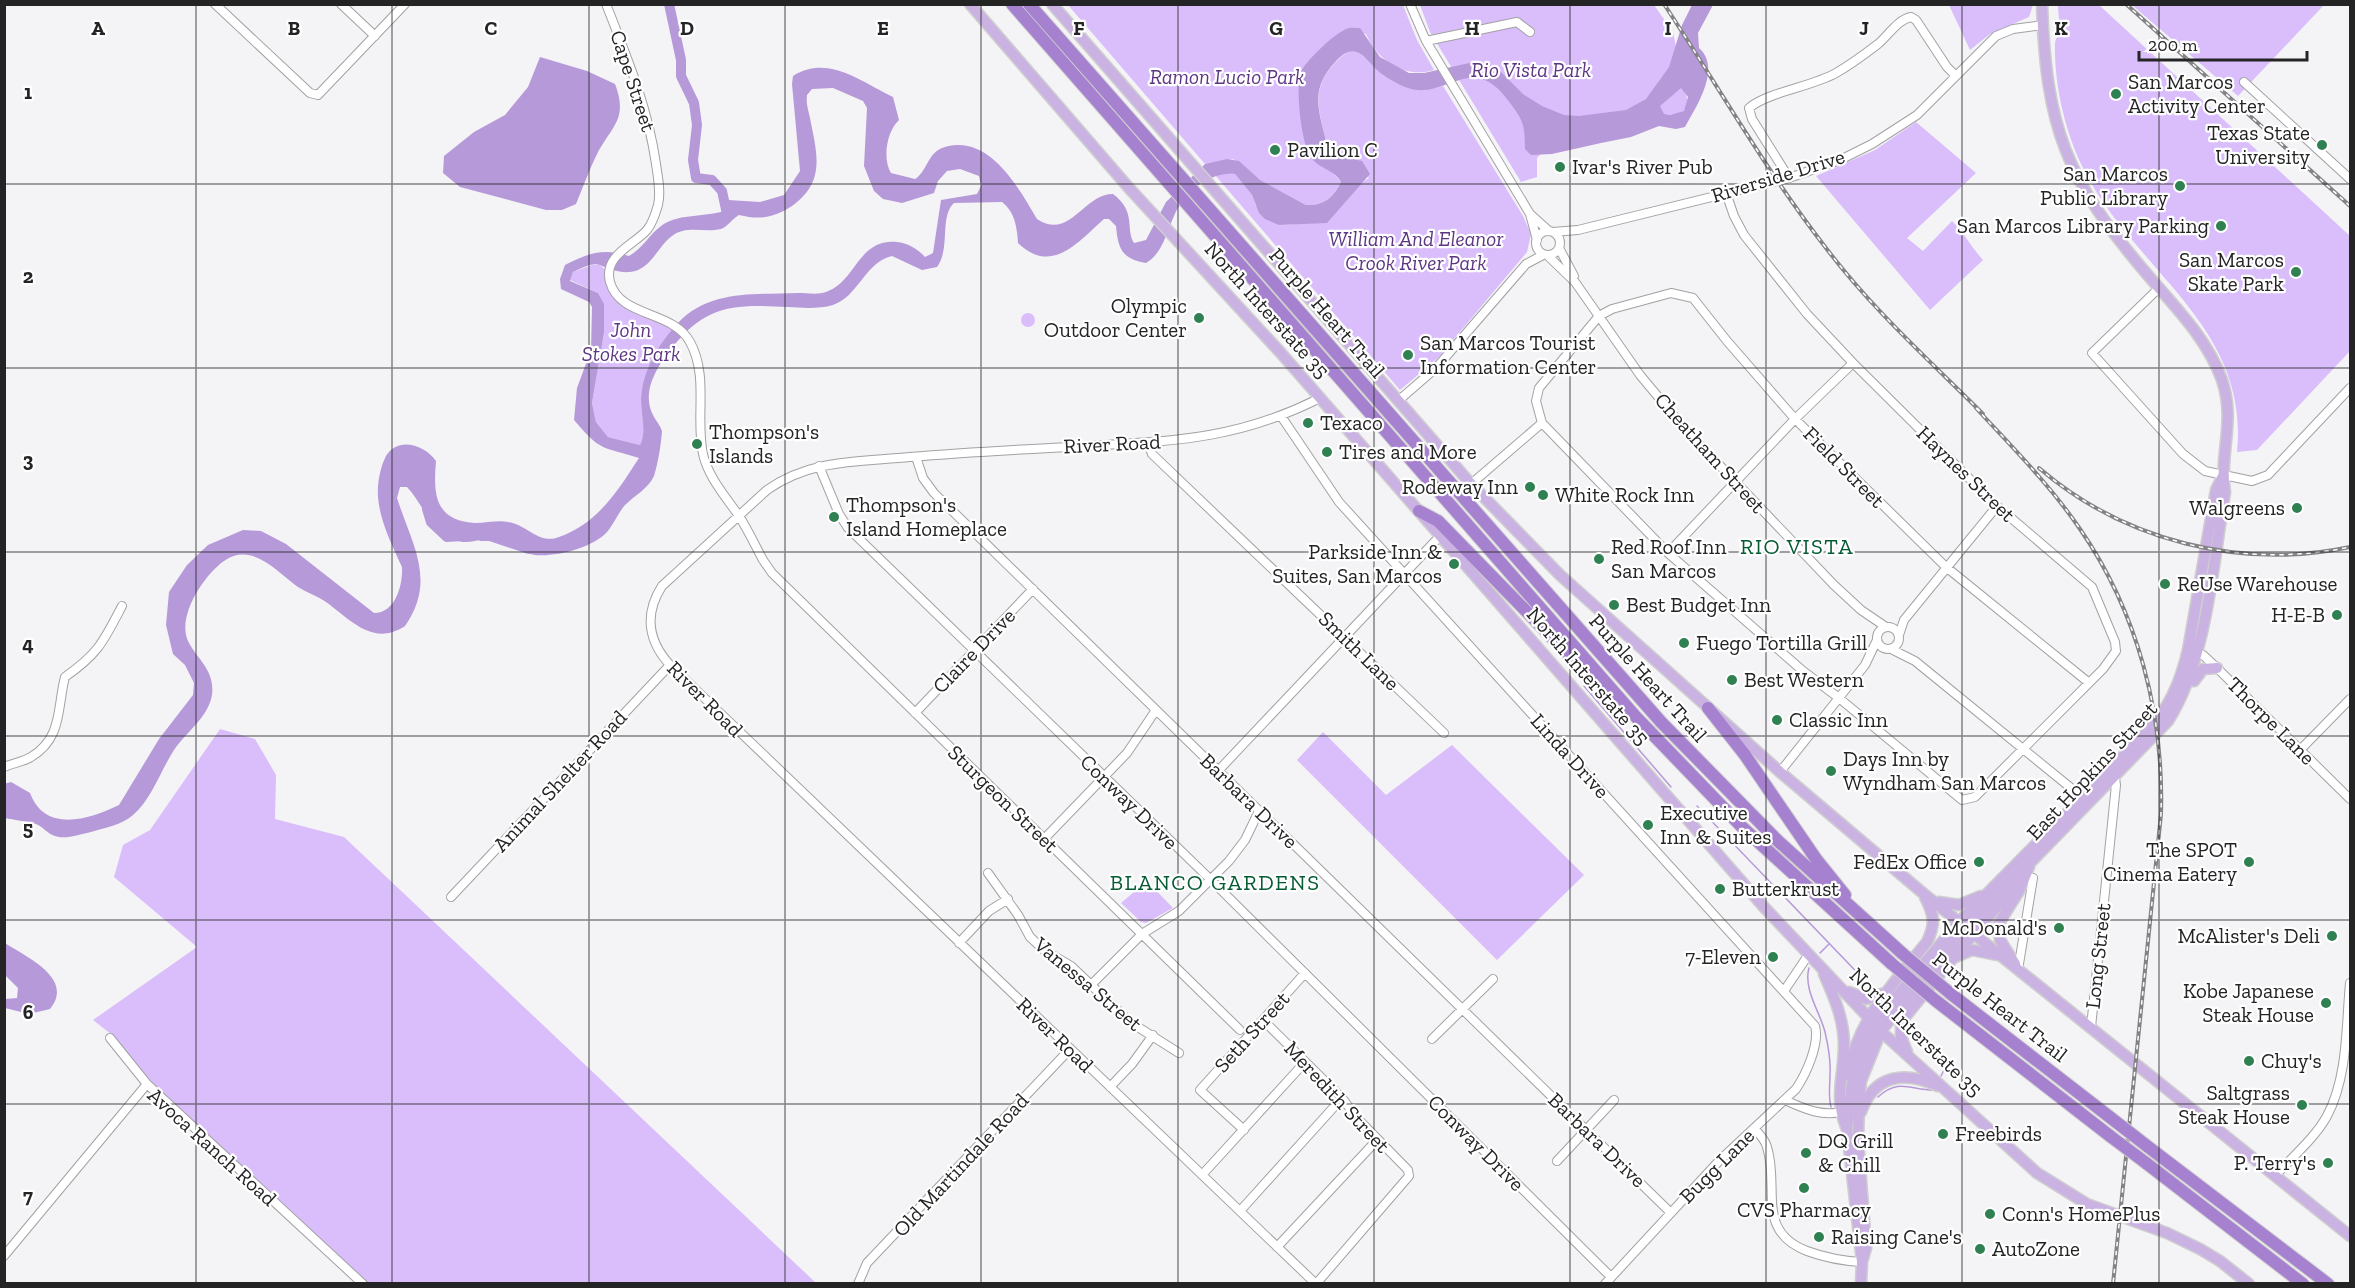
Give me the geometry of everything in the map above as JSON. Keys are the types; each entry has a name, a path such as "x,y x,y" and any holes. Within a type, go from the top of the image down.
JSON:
{"highway":[{"name":"Purple Heart Trail","path":"1012,4 1598,675 1742,827 1892,964 1935,1000 2303,1284"},
{"name":"Purple Heart Trail","path":"1029,4 1660,722 1755,819 1868,924 1951,994 2328,1284"},
{"path":"1419,512 1438,521 1580,666 1598,675"},
{"path":"1708,708 1745,755 1816,859 1868,924"},
{"path":"2231,1210 2294,1250 2340,1284"},
{"path":"2254,1247 2291,1284"}],"main road":[{"name":"North Interstate 35","path":"970,4 1129,188 1320,398 1582,700 1809,954 1875,1024 2037,1173 2060,1189 2106,1213 2182,1240 2220,1261 2248,1284"},
{"name":"North Interstate 35","path":"1052,4 1471,484 1560,575 1780,772 1928,896 2350,1236"},
{"name":"East Hopkins Street","path":"1967,927 1989,892 2062,819 2115,778 2158,734 2182,698 2193,651 2216,490 2223,476 2229,423 2222,380 2198,334 2103,221 2075,174 2059,135 2052,110 2042,4"},
{"name":"East Hopkins Street","path":"2017,877 2163,714 2176,692 2193,651"},
{"path":"2182,698 2200,671 2217,668"},
{"path":"1861,1284 1862,1262 1845,1110 1855,1070 1875,1024 1967,927 2006,899 2029,859 2054,832 2062,819"},
{"path":"2018,970 2000,940 1999,923 2019,891 2030,863"},
{"path":"1928,896 1944,904 1959,905 1989,892"},
{"path":"1862,1262 1866,1248 1858,1121 1861,1081 1885,993 1927,942 1933,930 1935,919 1928,896"},
{"path":"1907,1052 1901,1037 1901,1022 1953,958 1967,927"},
{"path":"1953,958 1972,950 2000,956"},
{"path":"1820,966 1842,1024 1844,1053 1838,1094 1845,1110 1863,1196"},
{"path":"1841,988 1866,999 1885,993"},
{"path":"1858,1121 1870,1094 1878,1086 1897,1078 1919,1078 1946,1090"}],"street":[{"path":"215,4 310,93 318,95 405,4"},
{"path":"341,4 375,36"},
{"name":"Cape Street","path":"606,4 645,105 659,202 648,229 621,250 610,273 613,289 628,304 674,324 685,334 694,350 699,369 701,440 705,462 768,566"},
{"path":"1410,4 1426,41 1530,214 1558,237 1560,246 1526,264"},
{"path":"1789,177 1752,119 1749,108 1759,100 1784,94 1837,72 1879,43 1904,19 1911,17 1916,20 1947,67 1956,76"},
{"path":"1426,41 1517,22 1530,32"},
{"name":"Riverside Drive","path":"1551,232 1578,230 1789,177 1840,160 1872,144 1917,115 1996,36 2013,28 2043,25"},
{"path":"2244,82 2350,179"},
{"name":"Haynes Street","path":"1726,193 1734,216 1750,243 1807,314 1997,506 2092,587 2115,642 2116,651 2103,669 1975,797 1962,800 1839,698"},
{"path":"1530,214 1536,242 1546,255"},
{"name":"Riverside Drive","path":"1560,246 1578,230"},
{"path":"1398,401 1437,367 1526,264 1541,233 1551,232"},
{"name":"Cheatham Street","path":"1560,246 1575,282"},
{"name":"Cheatham Street","path":"1546,255 1575,282 1640,375 1736,483 1861,610 1888,627"},
{"path":"2159,288 2092,353 2183,454 2205,471 2252,480 2268,475 2350,388"},
{"name":"Field Street","path":"1599,316 1611,309 1671,293 1693,298 1795,419 1946,567 2088,682"},
{"path":"1599,316 1539,388 1536,401 1542,423 1668,553 1803,671 1839,698"},
{"path":"1668,553 1795,419 1853,363"},
{"name":"River Road","path":"1316,1284 670,665 654,643 650,630 650,618 656,595 662,586 739,515 784,478 819,466 916,457 1202,438 1281,416 1320,398"},
{"name":"Linda Drive","path":"1281,416 1339,502 1813,1022 1817,1032 1803,1078 1785,1100"},
{"path":"1471,484 1542,423"},
{"name":"Smith Lane","path":"1148,443 1152,454 1444,734"},
{"name":"Barbara Drive","path":"916,457 923,478 934,493 1671,1213"},
{"name":"Conway Drive","path":"819,466 839,514 848,528 1103,778 1210,879 1608,1280"},
{"path":"1865,665 1897,645 1904,620 1997,506"},
{"path":"1218,771 1343,636 1440,536"},
{"name":"Sturgeon Street","path":"768,566 1240,1030"},
{"name":"Claire Drive","path":"915,712 1033,589"},
{"path":"4,767 35,755 56,732 60,696 65,677 89,660 99,648 122,606"},
{"name":"Cheatham Street","path":"1861,610 1877,639"},
{"path":"1780,772 1865,665 1880,630 1904,620"},
{"path":"1888,627 1899,637 1915,661"},
{"path":"1877,639 1881,647 1915,661 2086,800"},
{"name":"Thorpe Lane","path":"2193,651 2217,668 2350,799"},
{"name":"Animal Shelter Road","path":"451,897 670,665"},
{"path":"2301,749 2350,699"},
{"path":"1044,839 1139,738 1156,710"},
{"name":"Long Street","path":"2091,1027 2115,778"},
{"path":"1091,985 1142,934 1179,911 1238,851 1259,811"},
{"name":"Vanessa Street","path":"988,873 1008,899 1030,937 1044,950 1071,966 1119,1012 1179,1053"},
{"path":"2018,970 2033,878"},
{"path":"959,943 989,911 1008,899"},
{"path":"1784,991 1809,954"},
{"name":"Seth Street","path":"1244,1131 1200,1090 1305,973"},
{"path":"1432,1039 1493,979"},
{"path":"2275,1176 2320,1127 2331,1106 2341,1073 2350,982"},
{"name":"Meredith Street","path":"1263,1020 1342,1098 1377,1140 1408,1170 1409,1176 1316,1284"},
{"path":"1110,1087 1132,1064 1153,1035"},
{"path":"110,1038 147,1084"},
{"name":"Old Martindale Road","path":"858,1284 867,1263 1070,1049"},
{"path":"1202,1175 1305,1062"},
{"name":"Avoca Ranch Road","path":"4,1256 147,1084 363,1284"},
{"path":"1240,1211 1342,1098"},
{"path":"1557,1161 1614,1100"},
{"path":"1785,1100 1812,1110 1845,1110"},
{"name":"Bugg Lane","path":"1608,1280 1754,1128 1785,1100"},
{"path":"1754,1128 1767,1145 1774,1220 1780,1234 1794,1246 1829,1259 1862,1262"},
{"path":"1277,1247 1377,1140"}],"green space":[{"name":"Ramon Lucio Park","path":"1068,5 1403,5 1417,40 1434,70 1413,72 1403,70 1385,60 1371,44 1366,34 1343,30 1303,68 1299,85 1302,114 1331,171 1341,182 1328,200 1306,205 1259,180 1233,159 1205,164"},
{"name":"Rio Vista Park","path":"1420,5 1654,5 1673,32 1688,104 1684,111 1678,114 1568,124 1537,158 1537,177 1521,182 1430,32"},
{"path":"1949,5 2033,5 2029,17 1990,34 1970,50"},
{"path":"2058,5 2099,5 2350,236 2350,351 2257,450 2237,452 2236,408 2226,369 2207,333 2184,301 2105,205 2083,168 2066,123 2056,75 2055,41 2059,32"},
{"path":"2132,5 2324,5 2238,96"},
{"name":"William And Eleanor Crook River Park","path":"1353,50 1363,55 1382,74 1398,83 1425,89 1443,86 1523,216 1531,234 1527,252 1438,358 1400,390 1215,175 1235,174 1252,195 1256,206 1279,225 1298,224 1369,178 1328,149 1320,115 1319,94 1326,74 1340,58"},
{"path":"1916,122 1976,173 1907,238 1923,251 1952,221 1983,260 1930,310 1816,176 1875,150"},
{"name":"John Stokes Park","path":"592,265 600,265 606,270 605,280 609,290 618,298 641,313 675,328 647,373 641,393 644,429 640,445 608,437 596,422 592,403 604,333 598,293 570,280 573,272"},
{"path":"1028,313 1033,315 1035,320 1033,325 1028,327 1023,325 1021,320 1023,315"},
{"path":"220,729 255,739 276,775 275,819 344,837 816,1283 367,1283 147,1080 111,1034 93,1020 197,947 114,877 123,845 150,830"},
{"path":"1323,732 1386,795 1452,745 1584,875 1497,960 1297,760"},
{"path":"1147,881 1173,908 1146,923 1141,922 1121,903"}],"shaded area":[{"path":"1692,5 1713,5 1698,33 1699,48 1708,66 1708,77 1705,88 1685,127 1676,129 1659,126 1631,137 1552,154 1531,155 1525,149 1524,127 1520,117 1494,85 1482,79 1470,78 1434,88 1421,90 1408,88 1377,70 1360,53 1351,51 1343,54 1337,60 1322,82 1318,102 1319,113 1328,149 1333,154 1362,161 1370,174 1327,223 1279,225 1265,219 1259,213 1252,195 1235,174 1216,176 1199,185 1184,199 1178,207 1160,248 1146,263 1126,256 1118,241 1116,226 1109,219 1104,219 1064,252 1054,256 1042,256 1030,252 1018,243 1013,215 1002,202 954,203 947,216 943,251 937,267 922,270 892,256 875,265 842,301 833,305 811,308 736,307 709,315 684,334 666,356 652,380 650,406 662,431 654,476 645,488 625,505 601,538 574,550 544,555 531,554 503,538 496,537 471,542 458,541 437,528 407,487 400,487 397,498 419,562 419,593 405,626 383,634 363,629 323,600 298,587 264,561 254,556 234,556 216,568 200,587 186,622 189,643 211,679 210,703 201,718 174,750 139,809 118,824 68,837 52,835 36,824 5,818 4,784 11,782 30,793 37,806 46,814 57,818 68,820 81,818 119,805 159,739 193,695 194,683 185,665 173,654 166,625 169,592 187,565 208,545 243,530 261,531 286,544 374,613 388,608 397,596 402,567 384,524 379,506 378,487 386,456 397,446 419,447 431,455 436,461 435,485 440,504 452,517 462,521 508,522 539,536 552,539 573,531 596,515 623,483 639,458 596,443 574,420 577,388 591,350 592,307 589,302 561,289 560,279 565,265 581,257 603,252 629,256 667,222 721,212 728,200 760,202 784,195 800,171 793,76 806,70 832,69 857,78 893,97 899,120 891,131 887,145 888,167 891,173 915,179 939,149 961,145 976,149 989,156 1001,167 1037,219 1049,224 1068,221 1093,201 1113,194 1128,214 1131,238 1134,243 1146,240 1166,202 1205,164 1227,159 1239,161 1260,180 1306,205 1318,204 1332,196 1341,182 1334,174 1317,164 1307,149 1300,116 1299,82 1302,69 1313,56 1335,36 1348,28 1360,28 1380,57 1409,73 1424,73 1474,62 1486,64 1497,68 1523,94 1542,106 1564,115 1579,116 1626,110 1646,99 1669,67 1682,25","holes":["833,88 863,101 867,108 864,166 874,191 883,199 902,203 934,193 938,181 947,171 960,169 979,176 981,186 977,194 941,200 933,253 925,257 916,249 905,244 884,243 873,247 845,279 826,292 734,296 704,304 691,312 664,340 648,369 642,390 643,429 640,445 608,437 596,422 592,403 604,333 604,304 598,293 570,281 573,272 593,264 622,272 637,270 649,263 667,241 677,233 689,230 721,229 739,215 766,217 792,206 810,187 816,166 807,95 812,89","1681,88 1688,97 1684,111 1670,115 1664,114 1660,106"]},
{"path":"540,57 587,71 615,84 619,96 617,121 598,152 576,204 562,210 546,210 460,187 443,173 444,156 474,132 505,115 528,87"},
{"path":"5,943 35,962 52,978 56,988 56,998 50,1009 29,1014 5,1008 5,999 17,998 18,988 5,975"}],"waterway":[{"path":"669,4 681,60 681,76 694,103 697,125 693,160 696,178 712,180 722,191 727,214"},
{"path":"427,509 431,522 447,537 462,536"},
{"path":"481,536 490,536 529,549"},
{"path":"1584,686 1671,787"},
{"path":"1697,806 1874,990"},
{"path":"1820,953 1829,944"},
{"path":"1809,968 1808,984 1823,1024 1828,1047 1831,1107"},
{"path":"1909,1022 1944,1055 1945,1068 1941,1076"},
{"path":"1878,1097 1885,1091 1899,1086 1933,1090"}],"railway":[{"path":"1664,4 1763,159 1826,248 1862,292 1983,414"},
{"path":"2126,4 2350,206"},
{"path":"1976,408 2056,497 2100,561 2118,595 2132,630 2152,702 2158,739 2161,814 2113,1284"},
{"path":"2039,468 2072,493 2108,514 2146,531 2185,544 2267,555 2309,553 2350,547"}],"place":[{"name":"San Marcos Activity Center","path":"2116,94"},
{"name":"Texas State University","path":"2322,145"},
{"name":"Pavilion C","path":"1275,150"},
{"name":"Ivar's River Pub","path":"1560,167"},
{"name":"San Marcos Public Library","path":"2180,186"},
{"name":"San Marcos Library Parking","path":"2221,226"},
{"name":"San Marcos Skate Park","path":"2296,272"},
{"name":"Olympic Outdoor Center","path":"1199,318"},
{"name":"San Marcos Tourist Information Center","path":"1408,355"},
{"name":"Texaco","path":"1308,423"},
{"name":"Thompson's Islands","path":"697,444"},
{"name":"Tires and More","path":"1327,452"},
{"name":"Rodeway Inn","path":"1530,487"},
{"name":"White Rock Inn","path":"1543,495"},
{"name":"Walgreens","path":"2297,508"},
{"name":"Thompson's Island Homeplace","path":"834,517"},
{"name":"Red Roof Inn San Marcos","path":"1599,559"},
{"name":"Parkside Inn & Suites, San Marcos","path":"1454,564"},
{"name":"ReUse Warehouse","path":"2165,584"},
{"name":"Best Budget Inn","path":"1614,605"},
{"name":"H-E-B","path":"2337,615"},
{"name":"Fuego Tortilla Grill","path":"1684,643"},
{"name":"Best Western","path":"1732,680"},
{"name":"Classic Inn","path":"1777,720"},
{"name":"Days Inn by Wyndham San Marcos","path":"1831,771"},
{"name":"Executive Inn & Suites","path":"1648,825"},
{"name":"FedEx Office","path":"1979,862"},
{"name":"The SPOT Cinema Eatery","path":"2249,862"},
{"name":"Butterkrust","path":"1720,889"},
{"name":"McDonald's","path":"2059,928"},
{"name":"McAlister's Deli","path":"2332,936"},
{"name":"7-Eleven","path":"1773,957"},
{"name":"Kobe Japanese Steak House","path":"2326,1003"},
{"name":"Chuy's","path":"2249,1061"},
{"name":"Saltgrass Steak House","path":"2302,1105"},
{"name":"Freebirds","path":"1943,1134"},
{"name":"DQ Grill & Chill","path":"1806,1153"},
{"name":"P. Terry's","path":"2328,1163"},
{"name":"CVS Pharmacy","path":"1804,1188"},
{"name":"Conn's HomePlus","path":"1990,1214"},
{"name":"Raising Cane's","path":"1819,1237"},
{"name":"AutoZone","path":"1980,1249"}],"district":[{"name":"RIO VISTA","path":"1797,546"},
{"name":"BLANCO GARDENS","path":"1215,882"}]}
